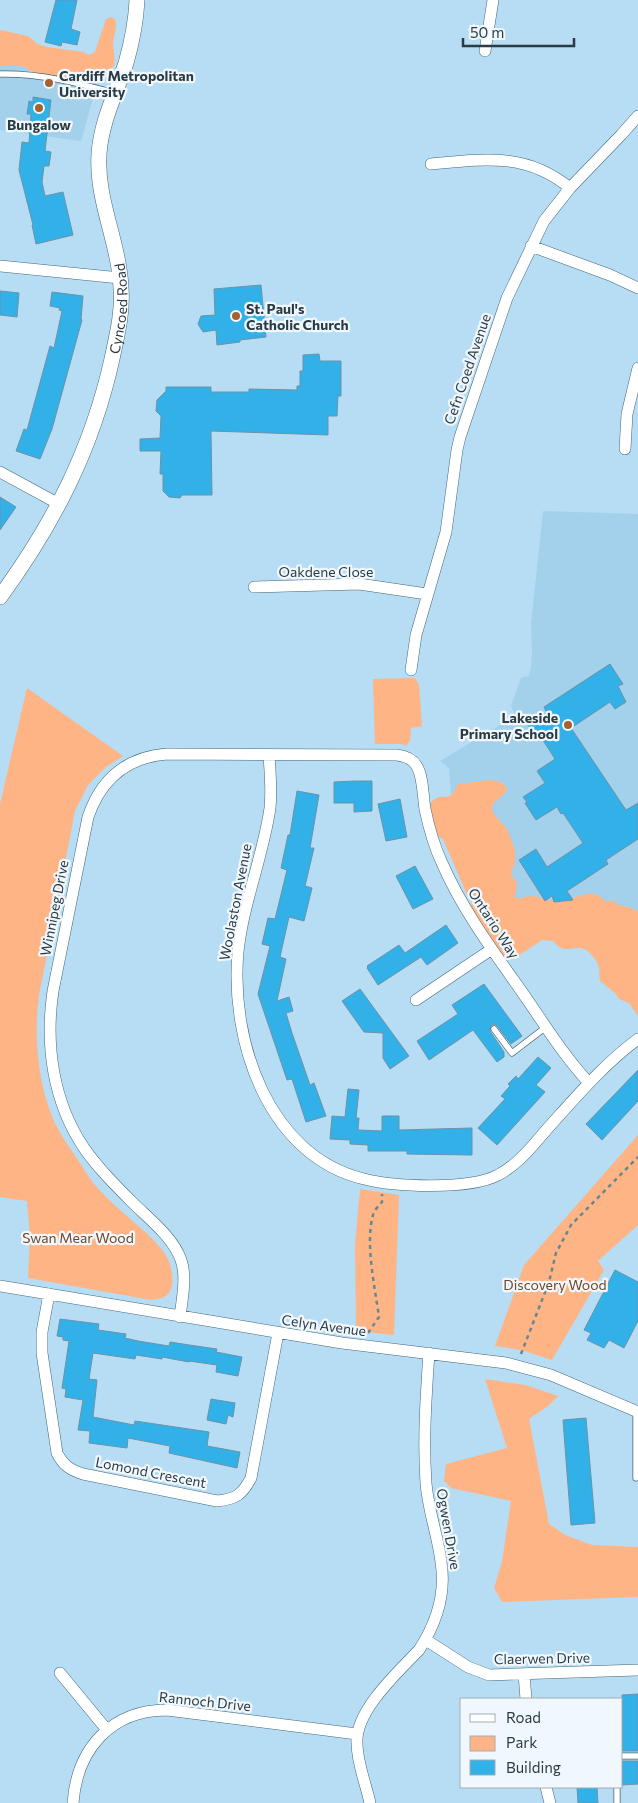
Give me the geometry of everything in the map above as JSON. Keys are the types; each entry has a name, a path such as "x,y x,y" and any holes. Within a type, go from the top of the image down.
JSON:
{"street":[{"name":"Cyncoed Road","path":"0,597 59,504 81,458 107,381 119,325 122,295 103,198 99,166 101,137 134,33 137,0"},
{"path":"485,51 493,0"},
{"name":"Cefn Coed Avenue","path":"411,670 416,635 446,532 457,450 507,298 548,214 638,116"},
{"path":"431,164 476,160 512,160 541,169 570,188"},
{"path":"531,246 602,272 638,288"},
{"path":"0,266 120,278"},
{"path":"625,449 627,414 638,368"},
{"path":"0,472 59,504"},
{"name":"Oakdene Close","path":"254,587 359,584 428,594"},
{"name":"Winnipeg Drive","path":"180,1317 184,1278 179,1254 166,1236 102,1172 79,1140 62,1105 54,1074 49,1041 49,1013 92,803 108,780 118,771 141,758 154,755 397,755 406,756 413,760"},
{"name":"Woolaston Avenue","path":"269,755 270,807 238,952 237,986 248,1053 262,1089 271,1107 292,1138 304,1149 333,1168 348,1175 381,1182 462,1184 482,1181 498,1175 524,1155 589,1083 613,1059 638,1039"},
{"name":"Ontario Way","path":"413,760 419,772 428,825 440,860 461,901 569,1060 589,1083"},
{"path":"416,1000 492,949"},
{"name":"Celyn Avenue","path":"0,1286 278,1333 518,1365 570,1382 637,1410"},
{"name":"Lomond Crescent","path":"49,1294 42,1332 42,1353 57,1452 62,1463 72,1471 83,1474 217,1501 228,1500 238,1496 246,1488 251,1478 278,1333"},
{"name":"Ogwen Drive","path":"370,1803 358,1751 358,1734 363,1716 370,1705 426,1640 436,1615 443,1578 442,1562 426,1486 425,1427 430,1353"},
{"name":"Claerwen Drive","path":"426,1640 468,1667 479,1672 500,1675 638,1670"},
{"path":"60,1674 107,1730"},
{"path":"524,1674 526,1698"},
{"name":"Rannoch Drive","path":"73,1803 76,1780 88,1751 107,1730 119,1721 134,1714 151,1710 167,1710 358,1734"},
{"path":"546,1788 550,1803"}],"lane":[{"path":"0,74 28,75 58,80 114,93"},
{"path":"494,1029 512,1052 546,1027"},
{"path":"636,1478 637,1410"},
{"path":"623,1756 638,1756"},
{"path":"616,1788 617,1803"}],"path":[{"path":"518,1365 549,1282 556,1253 571,1225 638,1157"},
{"path":"360,1345 379,1317 371,1260 371,1232 373,1214 382,1202 381,1182"}],"shaded area":[{"name":"Cardiff Metropolitan University","path":"0,40 103,71 81,141 0,130"},
{"name":"Lakeside Primary School","path":"543,511 638,514 638,914 537,939 451,795 449,768 440,761 515,716 511,706 521,678 529,676 531,667 531,624"}],"green space":[{"path":"111,17 116,22 113,45 114,66 99,76 90,79 51,83 43,81 25,67 14,65 0,66 0,30 28,36 37,44 47,47 83,52 89,55 95,52 106,19"},
{"path":"415,678 419,685 422,726 411,728 410,741 406,746 402,744 375,744 373,679"},
{"name":"Swan Mear Wood","path":"27,688 123,756 106,767 88,785 75,811 39,995 37,1024 38,1054 42,1083 50,1111 66,1143 95,1185 147,1234 166,1255 172,1272 172,1284 168,1294 160,1299 151,1300 28,1278 30,1237 27,1201 0,1197 0,804"},
{"path":"491,780 506,786 507,791 492,805 493,813 507,829 515,850 515,861 511,875 517,882 515,898 533,896 555,900 557,903 593,894 607,902 612,900 619,906 622,905 638,911 638,1016 629,1003 619,999 615,993 600,981 598,963 589,952 578,948 564,949 553,941 542,940 512,960 494,946 483,931 470,910 472,902 468,897 443,839 435,835 430,804 438,798 448,797 454,792 458,784"},
{"name":"Discovery Wood","path":"638,1135 638,1225 598,1261 604,1270 552,1360 521,1350 495,1346 524,1265"},
{"path":"360,1189 399,1195 394,1335 356,1331 355,1245"},
{"path":"485,1379 525,1385 558,1396 548,1406 529,1419 549,1524 565,1535 592,1545 638,1547 638,1597 502,1602 494,1588 502,1562 511,1501 451,1488 444,1481 446,1464 507,1448"}],"building":[{"path":"56,0 77,0 71,29 80,32 77,45 62,42 61,46 45,42"},
{"path":"33,97 51,100 45,151 51,152 49,166 44,166 42,182 45,196 63,192 73,235 36,244 19,170 22,142 29,143 31,114 27,114 29,101 33,102"},
{"name":"St. Paul's Catholic Church","path":"261,285 266,337 217,345 216,330 203,332 198,324 201,316 215,315 214,289"},
{"path":"0,291 19,293 17,317 0,315"},
{"path":"52,292 83,296 82,320 52,429 40,459 16,451 24,429 27,430 50,346 54,348 62,311 59,310 60,308 50,306"},
{"path":"319,354 320,361 341,361 341,396 338,396 337,416 328,416 328,435 211,431 212,495 182,495 180,498 169,497 163,491 163,474 160,474 161,451 140,451 140,439 160,438 161,416 156,411 157,400 166,391 166,387 211,387 211,392 249,392 249,389 297,390 297,386 300,386 300,371 303,371 303,355"},
{"path":"0,497 16,507 0,530"},
{"path":"610,664 623,684 618,686 626,702 615,709 610,702 571,728 626,810 638,803 638,839 606,860 608,864 567,891 573,900 554,902 552,896 545,901 519,860 536,849 547,867 583,843 557,807 536,820 525,803 527,802 523,797 545,783 537,771 555,759 541,737 537,739 528,725 547,713 544,707"},
{"path":"372,781 372,811 354,812 354,803 334,803 334,782"},
{"path":"297,791 319,795 310,848 314,848 305,886 312,888 304,921 289,917 280,957 286,959 277,1001 289,997 293,1011 286,1013 292,1033 310,1085 314,1083 326,1116 306,1122 292,1079 287,1080 258,994 270,946 262,944 268,918 275,919 287,870 281,868 288,835 290,835"},
{"path":"400,799 407,837 386,841 378,804"},
{"path":"415,866 433,899 413,909 396,876"},
{"path":"446,925 458,943 427,965 421,957 378,985 367,966 399,945 405,953"},
{"path":"484,984 522,1036 511,1044 497,1026 494,1024 491,1026 490,1031 504,1052 504,1057 497,1062 473,1030 429,1060 417,1041 458,1014 452,1005"},
{"path":"360,989 409,1056 390,1069 383,1058 383,1033 364,1032 342,1001"},
{"path":"538,1057 551,1068 536,1085 545,1092 497,1145 478,1128 505,1099 501,1096 510,1086 508,1084 516,1076 518,1079"},
{"path":"638,1070 638,1101 602,1140 586,1124"},
{"path":"348,1089 359,1090 356,1118 359,1118 358,1130 382,1131 382,1116 399,1116 399,1130 472,1128 472,1155 368,1151 368,1145 350,1144 350,1140 330,1139 332,1116 345,1117"},
{"path":"615,1270 638,1282 638,1321 624,1348 609,1340 604,1348 587,1340 591,1333 584,1330"},
{"path":"60,1319 99,1324 98,1330 126,1334 125,1338 138,1341 169,1346 170,1342 217,1349 216,1352 242,1357 238,1376 216,1372 217,1365 162,1357 162,1359 136,1355 135,1359 93,1353 89,1379 97,1380 93,1417 134,1425 135,1421 209,1432 207,1446 240,1452 237,1468 169,1453 170,1446 128,1438 127,1448 89,1443 90,1431 78,1430 83,1400 65,1397 66,1389 62,1388 69,1341 57,1336"},
{"path":"211,1399 235,1403 233,1417 228,1415 226,1424 207,1420"},
{"path":"586,1418 595,1523 571,1525 563,1420"},
{"path":"638,1694 638,1751 623,1751 622,1695"},
{"path":"623,1761 638,1761 638,1784 623,1785"},
{"path":"577,1788 597,1788 598,1803 578,1803"}],"place":[{"name":"Cardiff Metropolitan University","path":"49,83"},
{"name":"Bungalow","path":"39,108"},
{"name":"St. Paul's Catholic Church","path":"236,316"},
{"name":"Lakeside Primary School","path":"568,725"}]}
